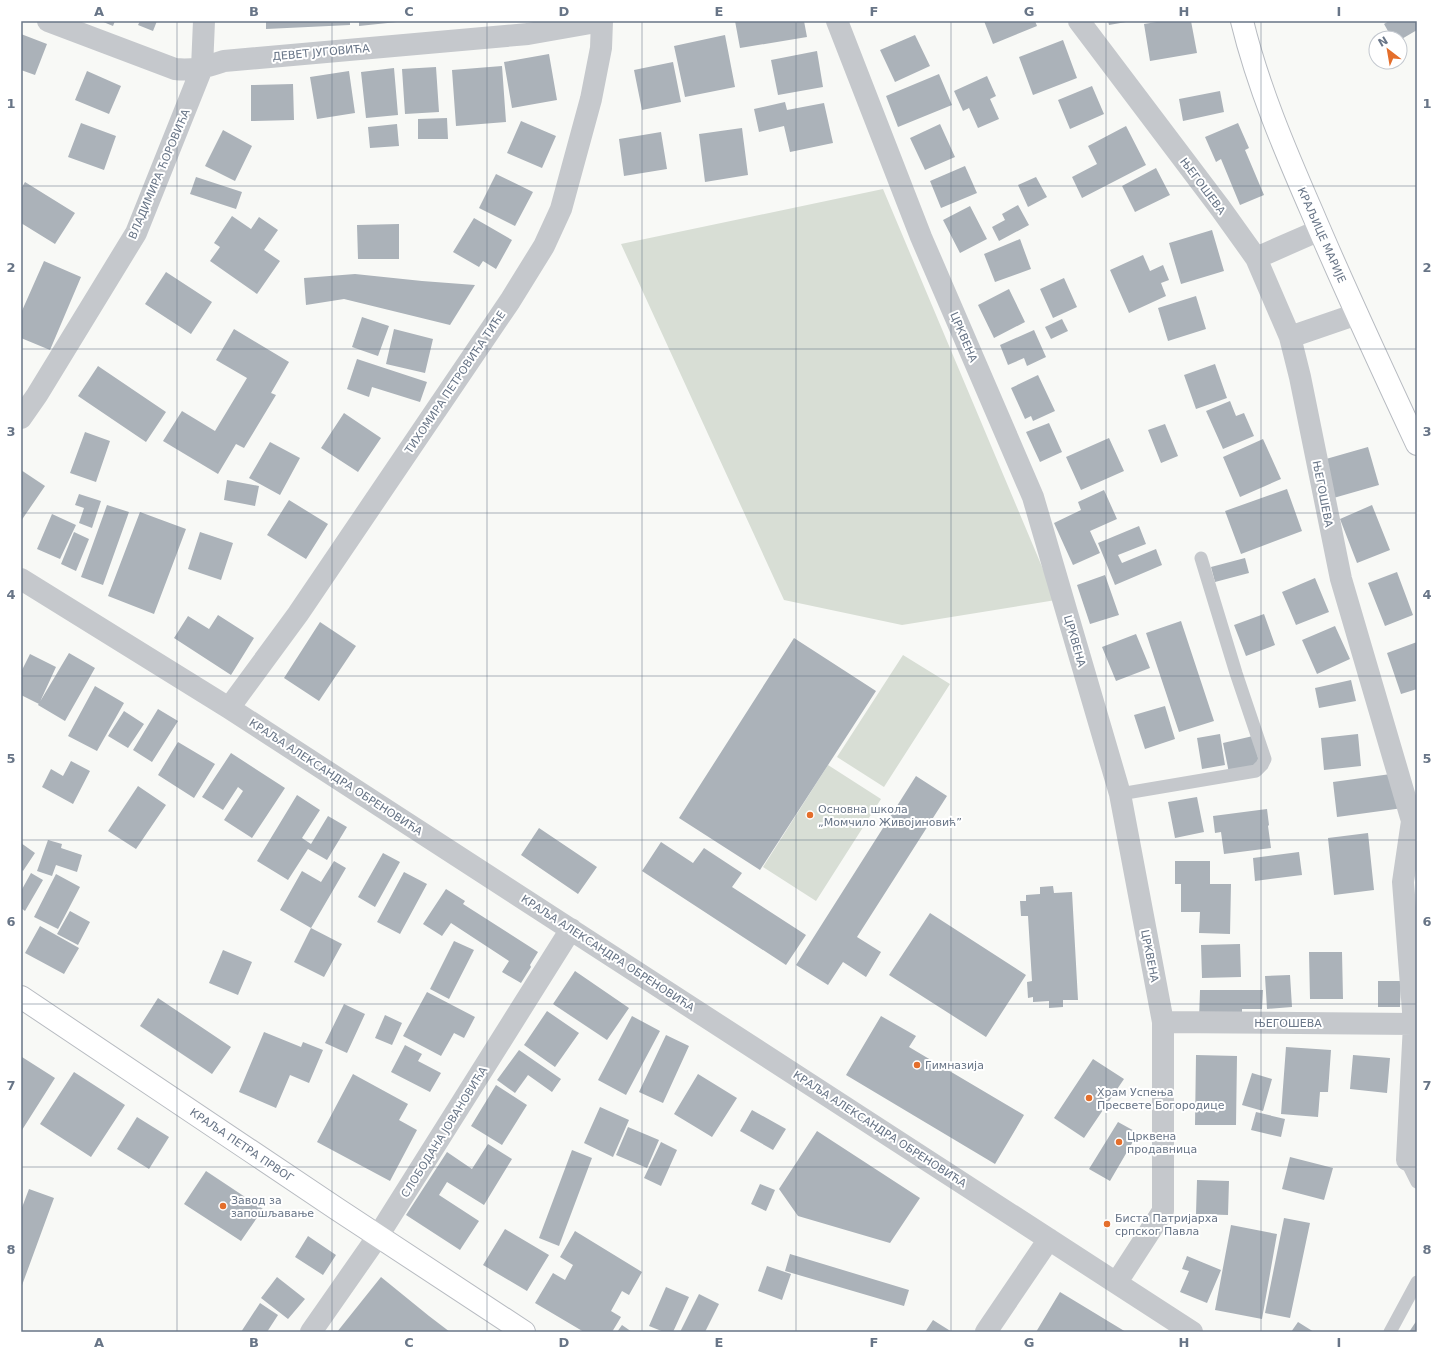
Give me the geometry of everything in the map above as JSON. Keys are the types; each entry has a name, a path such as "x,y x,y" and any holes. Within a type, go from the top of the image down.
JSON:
{"main road":[{"name":"КРАЉИЦЕ МАРИЈЕ","path":"1242,21 1273,119 1357,314 1417,444"},
{"name":"КРАЉА ПЕТРА ПРВОГ","path":"21,997 524,1332"}],"street":[{"name":"ДЕВЕТ ЈУГОВИЋА","path":"48,21 175,69 188,71 224,61 528,34 602,21"},
{"name":"ВЛАДИМИРА ЋОРОВИЋА","path":"21,418 29,392 136,233 202,68 204,21"},
{"name":"ТИХОМИРА ПЕТРОВИЋА ТИЋЕ","path":"229,708 298,614 514,294 544,246 561,209 591,100 601,48 602,21"},
{"name":"ЦРКВЕНА","path":"837,21 921,237 1033,497 1120,794 1163,1022 1163,1211 1117,1282"},
{"name":"ЊЕГОШЕВА","path":"1079,21 1216,202 1256,258 1290,337 1300,376 1340,579 1412,821 1403,882 1414,1024 1408,1160"},
{"path":"1256,258 1320,230"},
{"path":"1290,337 1357,314"},
{"name":"КРАЉА АЛЕКСАНДРА ОБРЕНОВИЋА","path":"21,579 229,708 1192,1332"},
{"name":"СЛОБОДАНА ЈОВАНОВИЋА","path":"311,1332 378,1236 571,929"},
{"name":"ЊЕГОШЕВА","path":"1163,1022 1414,1024"},
{"path":"986,1332 1049,1239"}],"lane":[{"path":"1120,794 1256,770 1262,765 1265,759 1236,673 1201,558"},
{"path":"1408,1160 1408,1164 1417,1182"},
{"path":"1390,1332 1417,1282"}],"shaded area":[{"path":"883,189 1056,600 902,625 784,600 621,244"},
{"path":"903,655 950,684 884,787 837,757"},
{"path":"828,765 881,799 816,901 763,867"}],"building":[{"path":"101,21 115,21 113,26"},
{"path":"140,21 157,21 153,31 138,25"},
{"path":"266,21 350,21 350,25 266,29"},
{"path":"359,21 397,21 397,22 359,26"},
{"path":"735,21 804,21 807,37 740,48"},
{"path":"984,21 1035,21 1037,26 993,44"},
{"path":"1108,21 1126,21 1126,22 1109,25"},
{"path":"1163,21 1191,21 1197,53 1150,61 1144,24"},
{"path":"1389,21 1417,21 1417,30 1408,35 1408,30 1387,30 1384,24"},
{"path":"21,34 47,44 35,75 21,70"},
{"path":"725,35 735,87 685,97 674,46"},
{"path":"915,35 930,66 895,82 880,50"},
{"path":"1063,40 1077,78 1033,95 1019,57"},
{"path":"817,51 823,87 778,95 771,60"},
{"path":"549,54 557,100 512,108 504,62"},
{"path":"673,62 681,102 642,110 634,70"},
{"path":"502,66 506,122 456,126 452,70"},
{"path":"436,67 439,112 405,114 402,69"},
{"path":"394,68 398,115 366,118 361,72"},
{"path":"87,71 121,86 109,114 75,100"},
{"path":"349,71 355,113 317,119 310,77"},
{"path":"939,74 952,105 898,127 886,96"},
{"path":"987,76 996,96 990,99 999,119 978,128 969,108 963,111 954,91"},
{"path":"293,84 294,120 251,121 251,85"},
{"path":"1092,86 1104,114 1070,129 1058,100"},
{"path":"1220,91 1224,112 1183,121 1179,99"},
{"path":"785,102 787,110 824,103 833,143 790,152 784,126 759,132 754,109"},
{"path":"447,118 448,139 418,139 418,119"},
{"path":"521,121 556,136 542,168 507,153"},
{"path":"81,123 116,136 104,170 68,157"},
{"path":"1238,123 1249,148 1245,150 1264,195 1240,205 1221,159 1216,162 1205,137"},
{"path":"397,124 399,146 370,148 368,127"},
{"path":"940,124 955,157 925,170 910,138"},
{"path":"1126,126 1146,165 1082,198 1072,177 1097,164 1088,146"},
{"path":"742,128 748,175 705,182 699,134"},
{"path":"223,130 252,146 235,181 205,166"},
{"path":"661,132 667,169 624,176 619,139"},
{"path":"965,166 977,193 941,208 930,181"},
{"path":"1156,168 1170,195 1135,212 1122,186"},
{"path":"496,174 533,192 515,226 479,208"},
{"path":"196,177 242,192 236,209 190,194"},
{"path":"1036,177 1047,197 1028,207 1018,185"},
{"path":"25,182 75,213 55,244 21,223 21,189"},
{"path":"1018,205 1029,225 999,241 992,227 1005,220 1002,214"},
{"path":"970,206 987,239 960,253 943,220"},
{"path":"232,216 251,229 259,217 278,230 264,250 280,261 257,294 210,261 220,247 214,243"},
{"path":"474,218 512,240 496,269 483,261 479,267 453,252"},
{"path":"399,224 399,259 358,259 357,225"},
{"path":"1212,230 1224,271 1181,284 1169,243"},
{"path":"1020,239 1031,269 995,282 984,254"},
{"path":"1143,255 1150,271 1163,265 1169,280 1161,283 1166,296 1129,313 1110,270"},
{"path":"44,261 81,277 50,350 21,338 21,313"},
{"path":"166,272 212,302 191,334 145,304"},
{"path":"355,274 475,285 450,325 344,299 306,305 304,278"},
{"path":"1064,278 1077,307 1053,318 1040,289"},
{"path":"1009,289 1025,322 994,338 978,305"},
{"path":"1196,296 1206,329 1168,341 1158,308"},
{"path":"362,317 389,326 378,356 352,347"},
{"path":"1062,319 1068,331 1051,339 1045,327"},
{"path":"234,329 289,362 271,393 276,395 244,448 236,444 218,474 163,441 182,411 215,431 247,378 216,360"},
{"path":"394,329 433,339 425,373 386,364"},
{"path":"1034,330 1046,357 1027,366 1024,358 1008,365 1000,345"},
{"path":"357,359 427,382 420,402 372,387 369,397 347,389"},
{"path":"1215,364 1227,398 1196,409 1184,375"},
{"path":"98,366 166,412 146,442 78,396"},
{"path":"1038,375 1055,411 1033,421 1031,416 1025,419 1011,388"},
{"path":"1230,401 1236,416 1244,413 1254,436 1223,449 1206,411"},
{"path":"344,413 381,438 358,472 321,448"},
{"path":"1049,423 1062,452 1040,462 1026,432"},
{"path":"1165,424 1178,456 1161,463 1148,430"},
{"path":"85,432 110,441 96,482 70,473"},
{"path":"1109,438 1124,471 1081,490 1066,457"},
{"path":"1263,439 1281,479 1240,497 1223,457"},
{"path":"270,442 300,458 280,495 249,478"},
{"path":"1368,447 1379,485 1330,499 1319,461"},
{"path":"21,470 45,486 21,521"},
{"path":"227,480 259,486 255,506 224,500"},
{"path":"1287,489 1302,531 1241,554 1225,511"},
{"path":"1104,490 1117,519 1090,531 1100,553 1073,565 1054,523 1081,510 1078,502"},
{"path":"79,494 101,501 92,528 79,523 84,508 75,505"},
{"path":"289,500 328,524 306,559 267,535"},
{"path":"107,505 129,512 103,585 81,577"},
{"path":"1372,505 1390,550 1357,563 1340,519"},
{"path":"140,512 186,529 154,614 108,596"},
{"path":"52,514 76,525 60,559 37,549"},
{"path":"1139,526 1146,544 1118,555 1122,563 1156,549 1162,565 1115,585 1098,543"},
{"path":"74,532 89,539 76,571 61,564"},
{"path":"200,532 233,543 221,580 188,569"},
{"path":"1245,558 1249,573 1215,582 1211,567"},
{"path":"1397,572 1413,615 1385,626 1368,583"},
{"path":"1105,575 1119,615 1090,624 1077,585"},
{"path":"1315,578 1329,612 1296,625 1282,592"},
{"path":"1264,614 1275,645 1246,656 1234,625"},
{"path":"218,615 254,638 231,675 174,638 188,616 209,629"},
{"path":"1181,621 1214,721 1179,732 1146,633"},
{"path":"320,622 356,646 319,701 284,678"},
{"path":"1335,626 1350,659 1317,674 1302,640"},
{"path":"1136,634 1150,668 1116,681 1102,647"},
{"path":"794,638 876,691 760,870 679,818"},
{"path":"1417,642 1417,689 1401,694 1387,653"},
{"path":"69,653 95,668 65,721 38,705"},
{"path":"30,654 56,667 39,704 21,695 21,672"},
{"path":"1351,680 1356,701 1319,708 1315,688"},
{"path":"95,686 124,703 97,751 68,736"},
{"path":"1165,706 1175,739 1145,749 1134,715"},
{"path":"158,709 178,721 152,762 133,750"},
{"path":"124,711 144,724 128,748 108,736"},
{"path":"1220,734 1225,765 1202,769 1197,738"},
{"path":"1358,734 1361,766 1324,770 1321,738"},
{"path":"1253,736 1260,766 1229,773 1223,743"},
{"path":"178,742 215,764 194,798 158,775"},
{"path":"231,753 285,788 252,838 224,820 243,791 238,787 223,810 202,797"},
{"path":"71,761 90,771 73,804 42,787 51,769 63,776"},
{"path":"1398,773 1403,808 1337,817 1333,782"},
{"path":"916,776 947,796 857,937 881,952 866,977 843,962 828,985 796,965"},
{"path":"138,786 166,805 136,849 108,831"},
{"path":"297,795 320,810 302,838 311,844 328,816 347,827 327,860 308,849 288,880 257,861"},
{"path":"1197,797 1204,832 1175,838 1168,802"},
{"path":"1267,809 1271,848 1224,854 1221,832 1215,833 1213,816"},
{"path":"539,828 597,867 578,894 521,855"},
{"path":"1368,833 1374,890 1334,895 1328,838"},
{"path":"48,840 62,844 61,848 82,855 77,872 56,865 52,876 37,871"},
{"path":"661,842 693,863 704,848 742,873 732,887 806,935 786,965 642,871"},
{"path":"21,843 35,853 23,871 21,869"},
{"path":"1299,852 1302,875 1255,881 1253,858"},
{"path":"383,853 400,862 375,907 358,897"},
{"path":"334,861 346,868 311,928 280,910 302,871 321,882"},
{"path":"1175,861 1210,861 1210,884 1231,884 1230,934 1199,933 1200,912 1181,912 1181,884 1175,884"},
{"path":"404,872 427,884 400,934 377,922"},
{"path":"31,873 43,880 25,911 21,908 21,891"},
{"path":"56,874 80,887 58,929 34,917"},
{"path":"1053,886 1054,893 1072,892 1078,1000 1063,1000 1063,1007 1049,1008 1049,1001 1033,1002 1033,997 1028,998 1027,982 1032,981 1028,916 1021,916 1020,901 1026,901 1026,895 1040,894 1040,887"},
{"path":"446,889 465,901 463,904 538,952 521,983 502,972 509,961 451,923 442,936 423,924"},
{"path":"70,911 90,922 78,945 57,934"},
{"path":"930,913 1026,975 986,1037 889,975"},
{"path":"40,926 79,948 64,974 25,953"},
{"path":"311,928 342,944 324,977 294,962"},
{"path":"454,941 474,950 449,999 430,989"},
{"path":"1240,944 1241,977 1202,978 1201,945"},
{"path":"223,950 252,962 238,995 209,983"},
{"path":"1309,952 1342,952 1343,999 1310,999"},
{"path":"575,971 629,1008 607,1040 553,1004"},
{"path":"1290,975 1292,1007 1267,1009 1265,976"},
{"path":"1378,981 1401,981 1400,1007 1378,1007"},
{"path":"1200,990 1263,990 1262,1009 1242,1009 1242,1020 1199,1020"},
{"path":"427,992 475,1017 464,1038 454,1033 441,1056 403,1036"},
{"path":"158,998 231,1047 212,1074 140,1026"},
{"path":"344,1004 365,1014 347,1053 325,1043"},
{"path":"547,1011 579,1033 555,1067 524,1045"},
{"path":"385,1015 402,1023 392,1045 375,1038"},
{"path":"632,1016 660,1031 626,1095 598,1080"},
{"path":"881,1016 916,1036 909,1047 1024,1115 995,1164 846,1075"},
{"path":"264,1032 301,1047 303,1042 323,1050 309,1083 290,1075 276,1108 239,1092"},
{"path":"666,1035 689,1046 663,1103 639,1092"},
{"path":"405,1045 422,1054 418,1061 441,1073 430,1092 391,1072"},
{"path":"1286,1047 1331,1050 1328,1092 1320,1092 1318,1117 1281,1114"},
{"path":"519,1050 561,1079 552,1092 528,1075 515,1093 497,1080"},
{"path":"1196,1055 1237,1056 1236,1125 1195,1125"},
{"path":"1353,1055 1390,1058 1387,1093 1350,1089"},
{"path":"22,1057 55,1078 22,1130 21,1060"},
{"name":"Храм Успења Пресвете Богородице","path":"1093,1059 1124,1079 1084,1138 1054,1118"},
{"path":"74,1072 125,1105 91,1157 40,1124"},
{"path":"1252,1073 1272,1079 1263,1111 1242,1105"},
{"path":"353,1074 408,1104 399,1120 417,1130 390,1181 317,1142"},
{"path":"698,1074 737,1098 712,1137 674,1114"},
{"path":"496,1085 527,1105 502,1145 471,1126"},
{"path":"600,1107 629,1120 613,1157 584,1143"},
{"path":"752,1110 786,1129 773,1150 740,1131"},
{"path":"1256,1112 1285,1119 1281,1137 1251,1130"},
{"path":"137,1117 169,1137 149,1169 117,1149"},
{"path":"1118,1122 1138,1133 1110,1181 1089,1169"},
{"path":"628,1127 659,1140 647,1168 616,1155"},
{"path":"817,1131 920,1198 890,1243 798,1216 779,1189"},
{"path":"661,1142 677,1150 661,1186 644,1178"},
{"path":"488,1144 512,1159 484,1205 447,1182 439,1195 479,1221 460,1250 406,1215 447,1152 472,1169"},
{"path":"572,1150 592,1158 559,1246 539,1238"},
{"path":"1290,1157 1333,1168 1324,1200 1282,1189"},
{"name":"Завод за запошљавање","path":"206,1171 263,1209 241,1241 184,1204"},
{"path":"1197,1180 1229,1181 1228,1215 1196,1214"},
{"path":"760,1184 775,1190 766,1211 751,1204"},
{"path":"29,1189 54,1198 21,1288 21,1210"},
{"path":"1284,1218 1310,1223 1290,1318 1265,1313"},
{"path":"1231,1225 1277,1234 1262,1319 1215,1310"},
{"path":"505,1229 549,1255 527,1291 483,1265"},
{"path":"575,1231 642,1272 629,1295 622,1291 611,1311 621,1317 612,1332 584,1332 535,1303 553,1273 565,1280 573,1265 560,1257"},
{"path":"308,1236 336,1255 323,1275 295,1257"},
{"path":"790,1254 909,1290 904,1306 785,1271"},
{"path":"1187,1256 1221,1270 1207,1303 1180,1292 1189,1271 1182,1269"},
{"path":"767,1266 791,1274 782,1300 758,1291"},
{"path":"277,1277 305,1299 288,1319 261,1298"},
{"path":"381,1277 429,1316 450,1332 337,1332"},
{"path":"666,1287 689,1297 673,1332 664,1332 649,1326"},
{"path":"1060,1292 1126,1332 1036,1332"},
{"path":"699,1294 719,1304 705,1332 680,1332"},
{"path":"260,1303 278,1315 267,1332 241,1332"},
{"path":"933,1320 952,1332 925,1332"},
{"path":"1417,1320 1417,1332 1409,1332"},
{"path":"1298,1322 1314,1332 1291,1332"},
{"path":"622,1325 632,1332 617,1332"}],"place":[{"name":"Основна школа „Момчило Живојиновић”","path":"810,815"},
{"name":"Гимназија","path":"917,1065"},
{"name":"Храм Успења Пресвете Богородице","path":"1089,1098"},
{"name":"Црквена продавница","path":"1119,1142"},
{"name":"Завод за запошљавање","path":"223,1206"},
{"name":"Биста Патријарха српског Павла","path":"1107,1224"}]}
